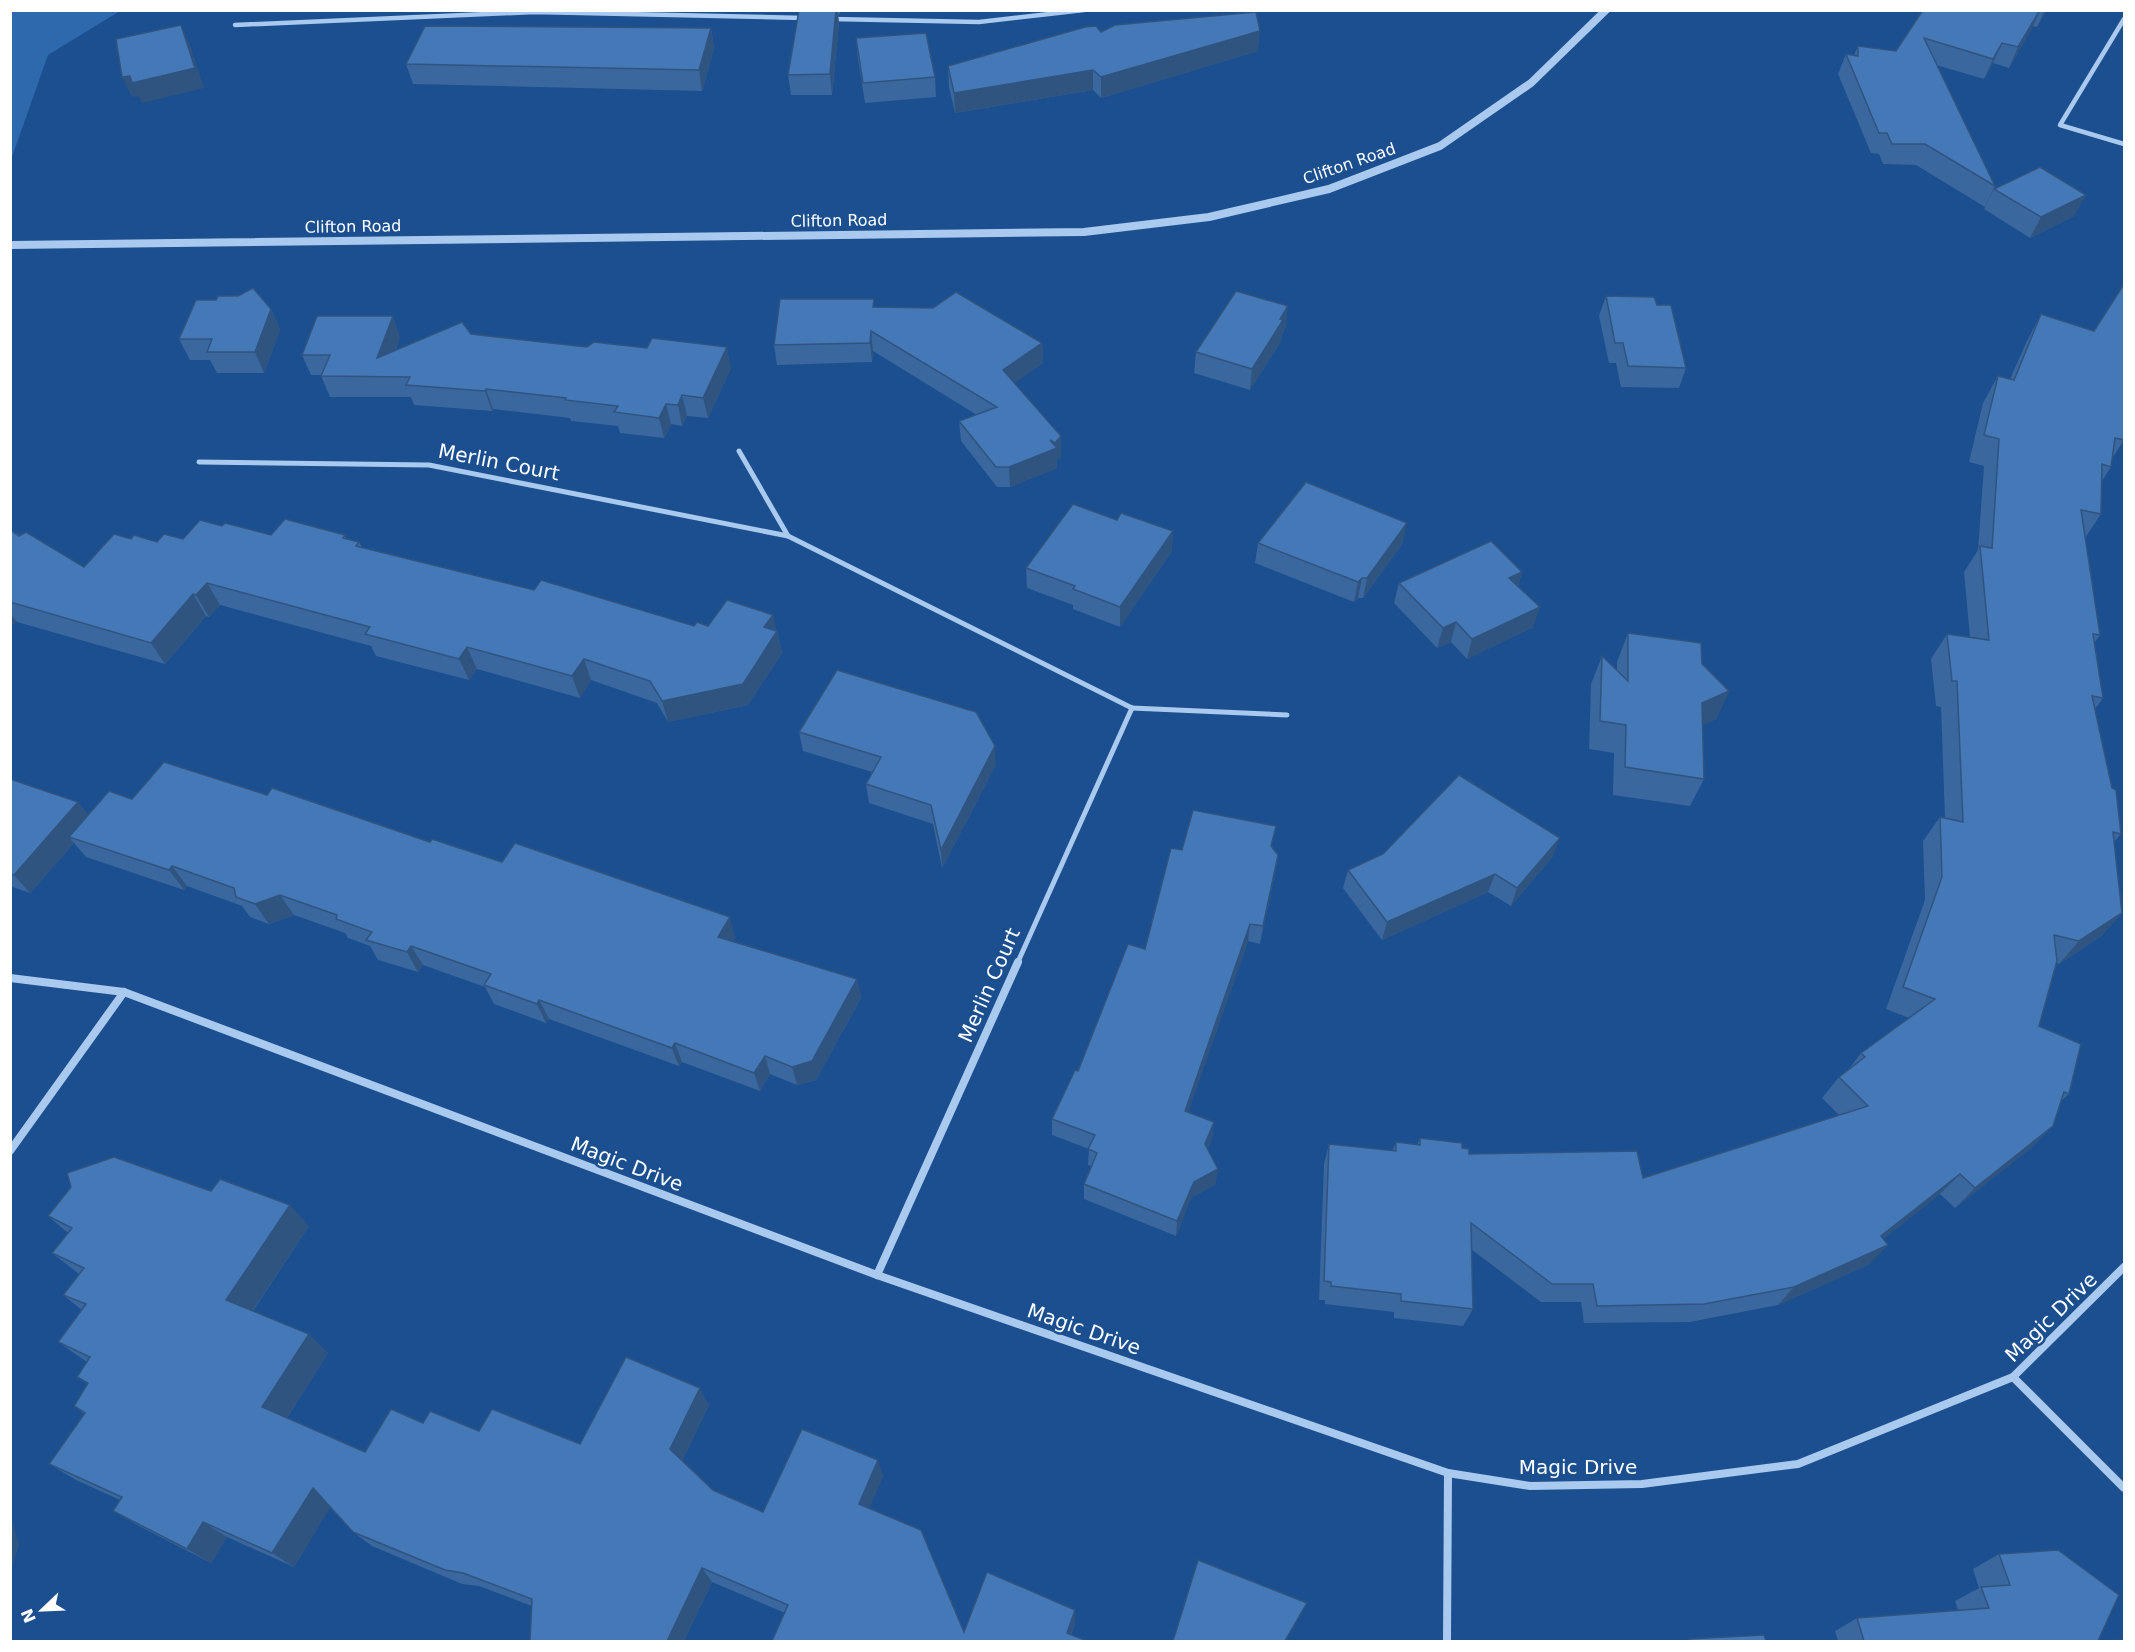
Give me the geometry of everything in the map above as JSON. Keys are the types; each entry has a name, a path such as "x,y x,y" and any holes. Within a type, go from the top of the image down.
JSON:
{"street":[{"path":"826,19 979,22 1084,10"},
{"name":"Clifton Road","path":"10,245 1084,232 1209,217 1329,189 1440,146 1531,83 1606,10"},
{"path":"235,25 534,12 815,19"},
{"path":"2124,19 2060,125 2124,144"},
{"path":"739,451 788,536"},
{"name":"Merlin Court","path":"199,462 429,465 788,536 1132,708 1287,715"},
{"name":"Merlin Court","path":"877,1275 1132,708"},
{"name":"Magic Drive","path":"10,978 124,992 877,1275 1448,1473 1530,1486 1642,1484 1798,1464 2013,1377 2124,1267"},
{"path":"10,1151 124,992"},
{"path":"2013,1377 2124,1488"},
{"path":"1447,1641 1448,1473"}],"shaded area":[{"path":"11,10 120,11 48,55 11,160"}],"building":[{"path":"799,10 836,10 830,74 788,75"},
{"path":"1923,10 2040,10 2018,47 2002,43 1993,59 1924,38 1995,186 1925,144 1892,144 1887,133 1879,133 1846,54 1858,56 1858,46 1896,51"},
{"path":"1256,12 1260,31 1101,77 1093,70 954,93 948,66 1085,27 1096,26 1101,32 1115,25"},
{"path":"181,25 195,68 132,83 130,76 122,77 116,39"},
{"path":"425,26 711,28 699,70 406,64"},
{"path":"926,33 935,77 863,83 856,38"},
{"path":"2040,167 2086,195 2041,217 1994,189"},
{"path":"2124,284 2124,440 2115,438 2111,467 2102,464 2101,514 2081,510 2100,635 2093,634 2103,698 2092,696 2112,788 2116,790 2121,834 2113,832 2122,913 2079,941 2054,935 2057,961 2039,1026 2081,1044 2069,1094 2064,1092 2053,1126 1975,1188 1960,1174 1881,1236 1888,1245 1794,1287 1704,1304 1597,1306 1593,1284 1552,1284 1471,1223 1473,1309 1401,1301 1401,1294 1331,1286 1331,1282 1324,1281 1329,1144 1396,1151 1396,1142 1420,1145 1420,1138 1462,1143 1462,1148 1469,1149 1469,1154 1637,1151 1643,1178 1868,1106 1839,1077 1865,1057 1861,1053 1935,999 1903,987 1942,877 1940,817 1963,822 1957,681 1952,681 1947,634 1989,640 1980,546 1992,548 1999,439 1984,435 1998,376 2014,380 2041,314 2094,331"},
{"path":"253,288 271,309 255,352 207,352 212,339 179,339 196,300 216,300 218,296 238,296"},
{"path":"1236,291 1288,306 1280,319 1283,320 1252,369 1196,352"},
{"path":"956,292 1042,343 1003,370 1061,436 1055,443 1050,440 1057,448 1009,467 996,467 959,421 997,407 871,331 870,343 774,345 780,299 874,299 873,307 933,308"},
{"path":"1606,296 1654,297 1657,305 1671,305 1686,368 1628,366 1623,343 1615,343"},
{"path":"317,316 393,316 377,358 462,322 471,334 587,347 594,342 647,348 652,338 727,347 703,398 682,395 678,405 666,404 659,418 614,412 618,406 565,400 566,398 486,389 485,391 406,385 410,377 321,376 330,355 302,355"},
{"path":"1306,482 1407,523 1367,578 1362,578 1358,582 1258,543"},
{"path":"1073,504 1117,520 1121,513 1173,531 1120,607 1073,589 1075,586 1026,568"},
{"path":"285,519 345,535 343,538 359,542 356,546 534,590 541,580 694,626 697,622 708,626 727,600 773,615 764,627 777,631 743,684 662,701 650,681 584,659 572,676 467,647 459,659 365,634 370,627 207,583 196,595 193,594 151,643 10,602 10,530 19,536 26,532 84,567 114,534 131,539 134,535 157,542 164,534 183,539 200,520 222,526 225,523 271,535"},
{"path":"1491,541 1522,572 1509,578 1540,607 1472,639 1456,622 1443,628 1399,583"},
{"path":"1628,633 1701,643 1702,664 1729,691 1702,703 1704,779 1625,767 1626,725 1600,721 1602,656 1628,681"},
{"path":"837,670 976,712 995,746 941,850 931,805 866,784 881,757 799,732"},
{"path":"164,762 267,795 272,788 430,842 432,839 502,862 515,843 730,917 718,937 857,979 812,1061 792,1067 765,1056 754,1073 675,1043 672,1048 539,1000 537,1004 484,985 491,974 411,946 407,952 366,940 372,932 336,919 337,915 280,895 255,904 236,897 234,888 172,866 169,870 69,837 109,791 132,799"},
{"path":"1459,775 1560,838 1517,888 1495,874 1387,922 1348,870 1383,854"},
{"path":"10,779 78,802 14,875 10,874"},
{"path":"1193,810 1276,826 1271,846 1278,855 1263,926 1250,924 1185,1111 1214,1122 1205,1144 1218,1169 1194,1182 1177,1221 1084,1184 1097,1153 1088,1149 1095,1135 1052,1119 1075,1070 1078,1071 1128,944 1145,949 1171,848 1182,850"},
{"path":"114,1157 211,1191 220,1179 290,1205 226,1300 309,1334 262,1407 365,1452 391,1409 423,1423 430,1411 479,1431 492,1409 580,1444 626,1357 700,1388 670,1449 713,1490 763,1512 802,1429 878,1460 859,1504 921,1530 964,1632 987,1572 1075,1610 1067,1633 1087,1641 772,1641 788,1605 702,1568 667,1641 530,1641 532,1599 463,1573 445,1570 353,1532 313,1488 272,1553 203,1522 187,1549 113,1511 122,1497 49,1464 85,1413 74,1406 88,1383 77,1377 90,1357 58,1342 86,1304 63,1295 84,1268 52,1253 72,1228 48,1216 71,1187 67,1173"},
{"path":"2058,1550 2119,1595 2098,1641 1864,1641 1857,1618 1989,1608 1981,1587 2010,1585 1999,1554"},
{"path":"1198,1560 1307,1603 1285,1641 1173,1641"},
{"path":"1764,1635 1766,1641 1690,1641 1689,1639"}]}
